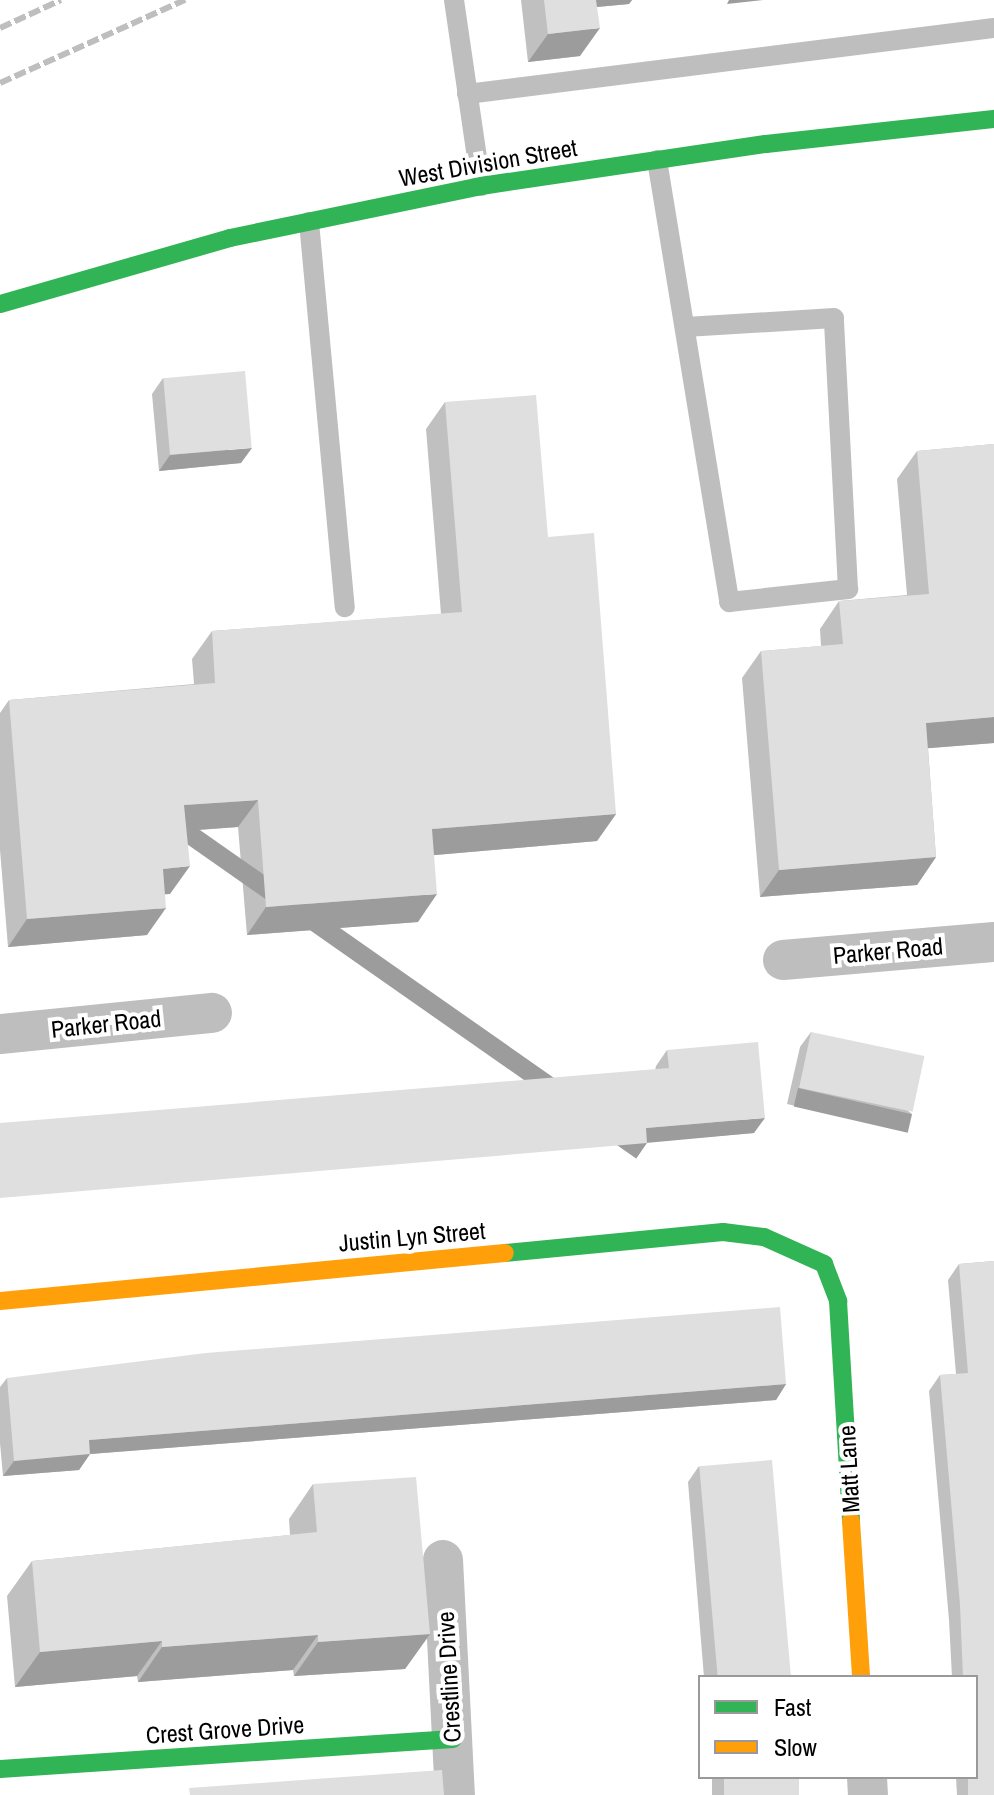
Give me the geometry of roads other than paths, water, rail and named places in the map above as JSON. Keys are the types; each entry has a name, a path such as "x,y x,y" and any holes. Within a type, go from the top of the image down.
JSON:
{"street":[{"name":"West Division Street","path":"0,304 230,238 481,186 657,160 994,119"},
{"name":"Parker Road","path":"783,960 994,942"},
{"name":"Parker Road","path":"0,1034 212,1013"},
{"name":"Justin Lyn Street","path":"0,1301 723,1232 764,1237 824,1264"},
{"name":"Matt Lane","path":"824,1264 838,1301 861,1675"},
{"name":"Crestline Drive","path":"443,1560 455,1795"},
{"name":"Crest Grove Drive","path":"0,1769 453,1739"}],"lane":[{"path":"454,0 481,186"},
{"path":"467,94 994,28"},
{"path":"657,160 729,602 848,589 834,318 685,327"},
{"path":"309,222 345,607"}],"railway":[{"path":"0,28 61,0"},
{"path":"0,83 185,0"}]}
